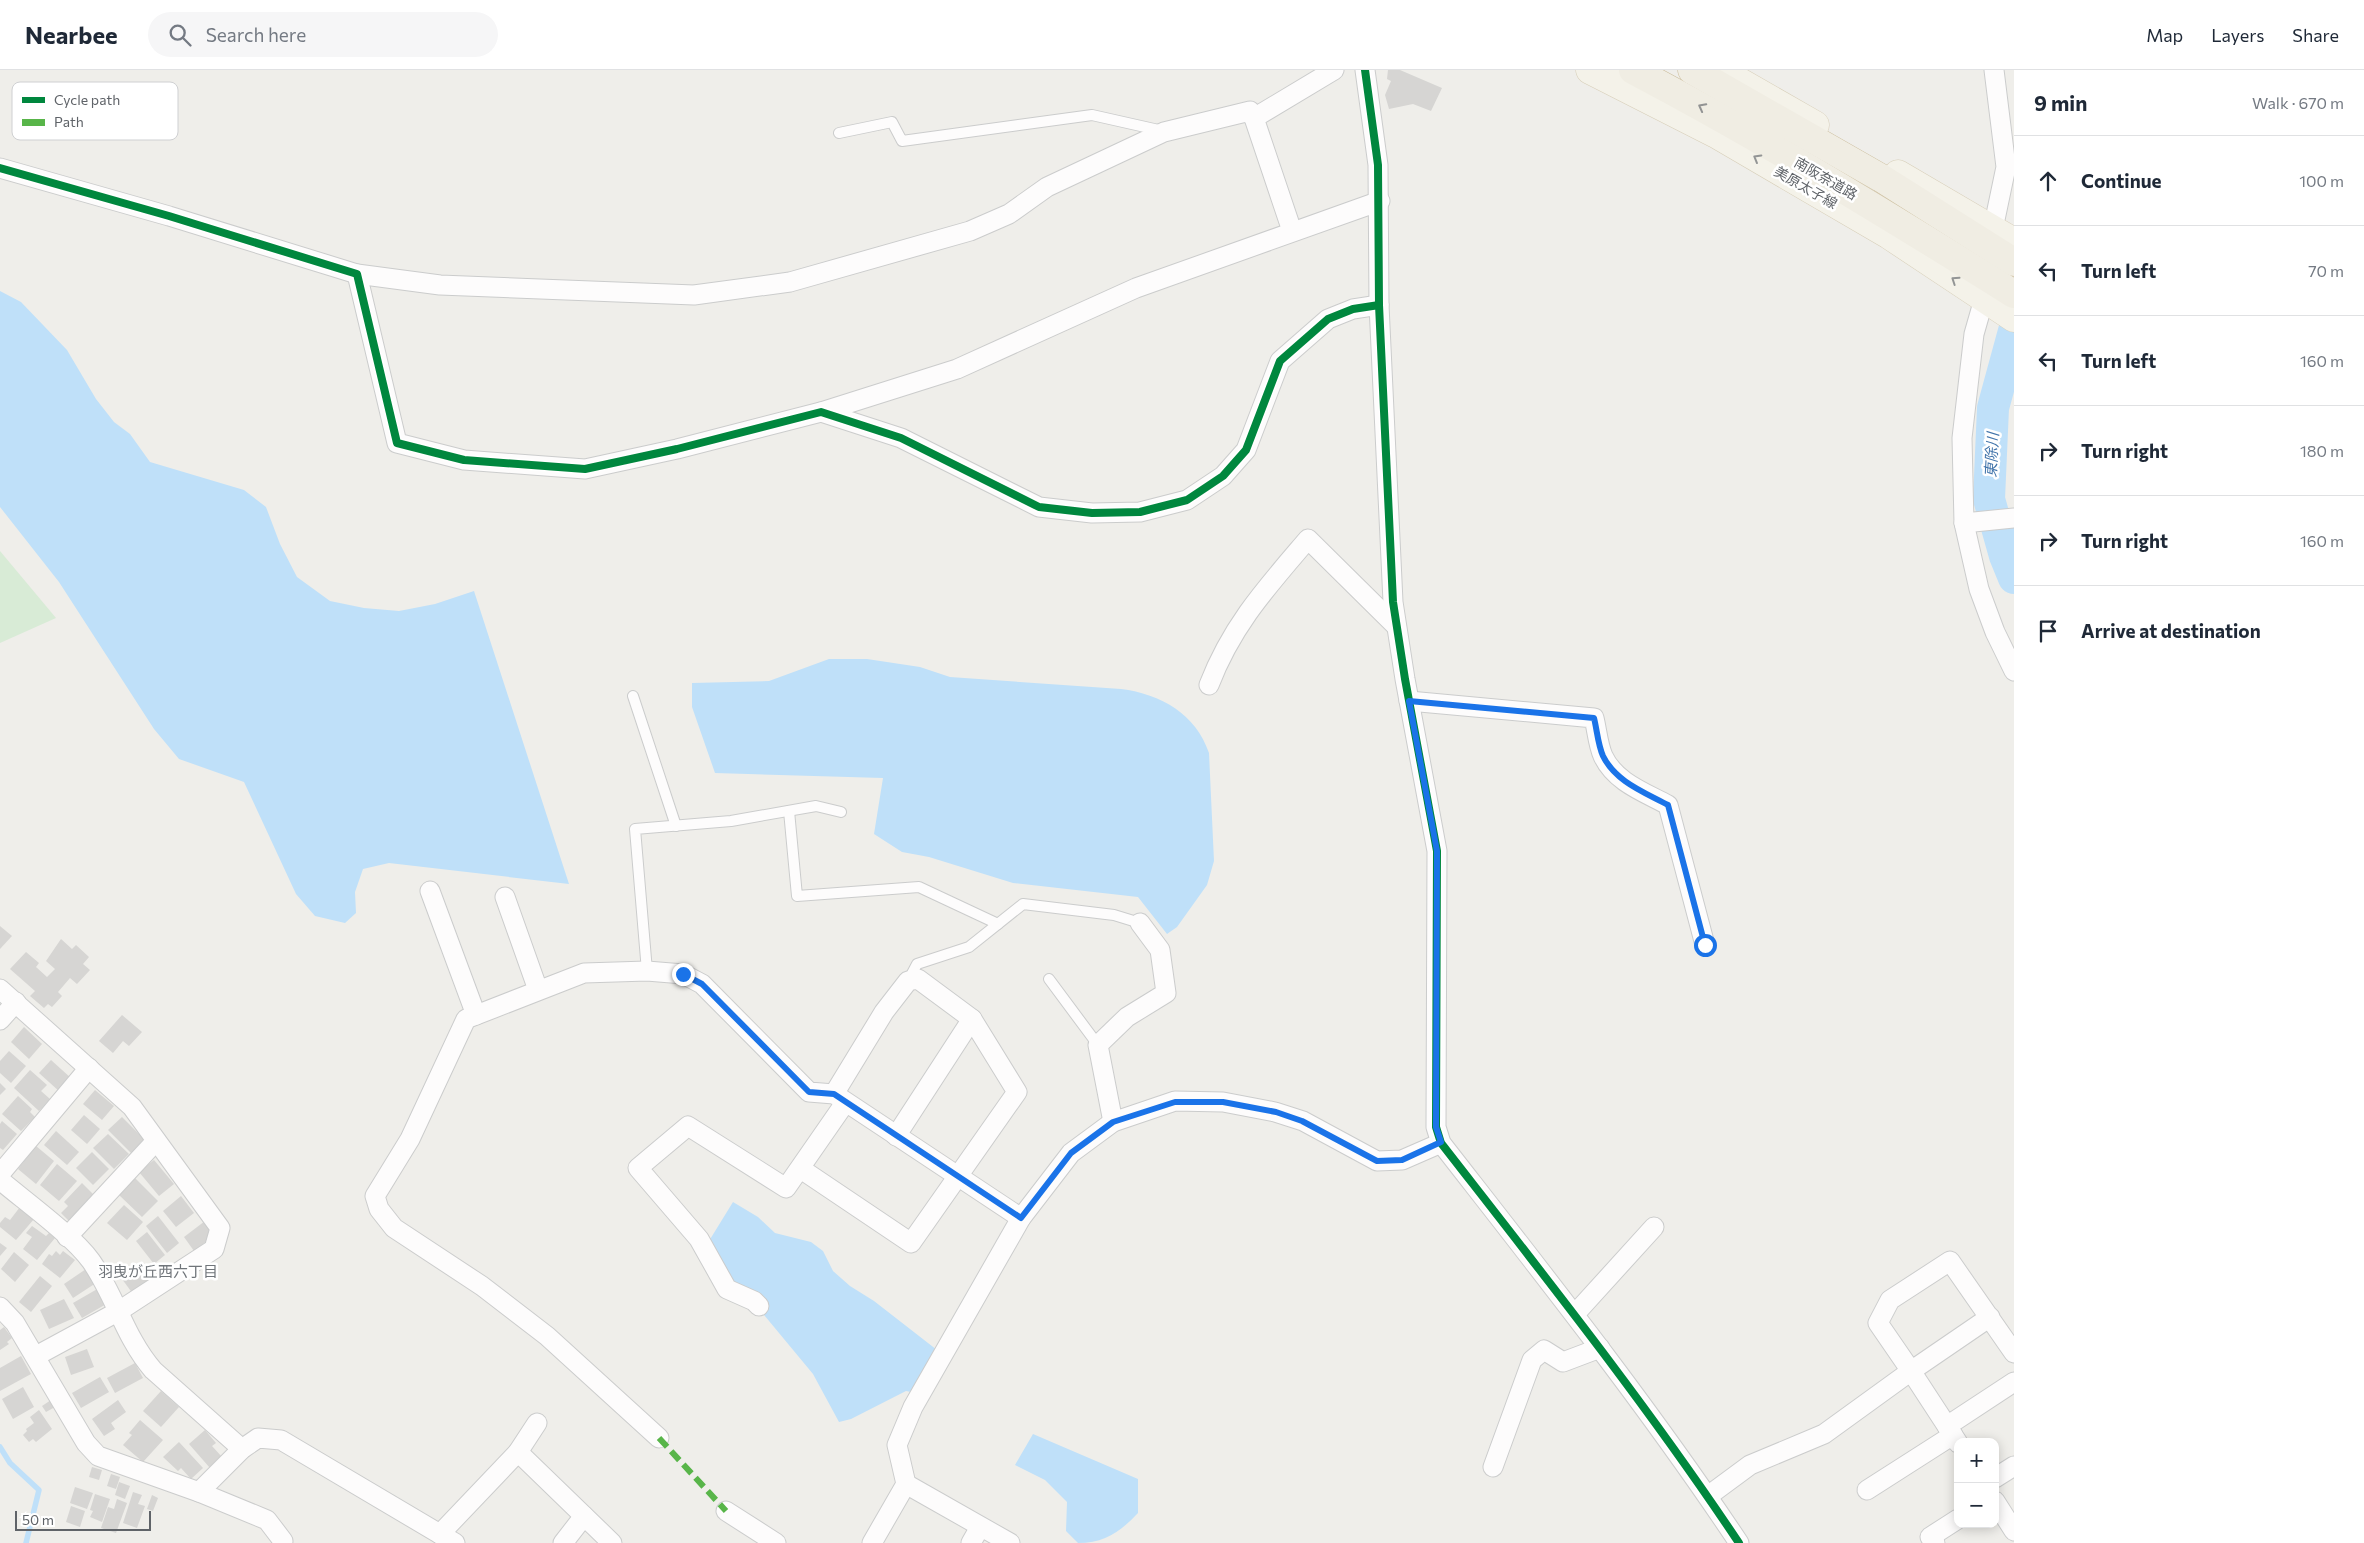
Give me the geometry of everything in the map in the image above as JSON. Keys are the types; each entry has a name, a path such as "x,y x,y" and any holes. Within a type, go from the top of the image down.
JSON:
{"highway":[{"name":"南阪奈道路","path":"1633,70 1714,113 1861,198 2002,304"},
{"name":"南阪奈道路","path":"1692,70 1881,178 2007,243"}],"main road":[{"name":"美原太子線","path":"1590,70 1716,134 1889,235 2002,304"},
{"path":"1719,70 2007,243"}],"street":[{"path":"1254,118 1334,70"},
{"path":"1365,70 1378,164 1380,201 1379,306 1393,602 1437,851 1436,1127 1441,1142 1575,1314 1708,1496 1739,1543"},
{"path":"1994,70 2006,167 2007,243"},
{"path":"0,168 169,216 357,274 440,285 676,294 743,290 790,282 970,232 1009,214 1047,187 1164,132 1250,111 1292,231"},
{"path":"357,274 397,443 464,460 585,469 677,449 821,412 957,369 1136,288 1380,201"},
{"path":"2002,304 1974,334 1962,438 1964,524 1979,589 1995,632 2014,671"},
{"path":"821,412 901,438 1039,507 1092,513 1140,512 1187,500 1223,476 1246,450 1280,361 1328,319 1353,309 1379,306"},
{"path":"1964,524 2014,518"},
{"path":"1209,685 1221,654 1251,606 1308,539 1396,626"},
{"path":"1409,701 1594,718 1602,755 1612,771 1628,784 1668,805 1705,945"},
{"path":"430,891 476,1016"},
{"path":"505,897 538,990"},
{"path":"1113,1122 1098,1045 1127,1017 1166,993 1160,950 1140,923"},
{"path":"659,1438 547,1336 482,1286 394,1228 379,1210 375,1196 410,1139 466,1019 584,973 647,971 683,974 702,984 809,1092 839,1099 1021,1218"},
{"path":"759,1306 754,1301 727,1289 699,1238 638,1168 688,1126 786,1188 801,1169 884,1012 908,981 918,979 972,1019 1017,1092 912,1243 801,1169"},
{"path":"0,990 16,1002 132,1108 220,1228 214,1249 119,1311 36,1356"},
{"path":"0,1020 16,1002"},
{"path":"896,1136 972,1019"},
{"path":"0,1174 89,1068"},
{"path":"872,1543 906,1484 898,1445 912,1408 1021,1218 1071,1153 1113,1122 1175,1102 1223,1102 1276,1112 1302,1121 1377,1161 1402,1160 1441,1142"},
{"path":"67,1237 156,1141"},
{"path":"0,1180 67,1237 90,1260 119,1311 140,1355 153,1370 242,1449"},
{"path":"1575,1314 1654,1227"},
{"path":"1952,1435 1878,1323 1890,1300 1950,1260 2014,1353"},
{"path":"0,1307 15,1323 86,1443 98,1456 199,1492 267,1520 283,1541"},
{"path":"1708,1496 1750,1466 1824,1434 1990,1317"},
{"path":"1493,1467 1532,1360 1544,1350 1564,1362 1600,1348"},
{"path":"1867,1490 1952,1435 2014,1382"},
{"path":"199,1492 242,1449 258,1438 281,1440 448,1538 518,1452 537,1423"},
{"path":"518,1452 612,1543"},
{"path":"1999,1475 2014,1466"},
{"path":"906,1484 975,1535 1010,1543"},
{"path":"1999,1507 2014,1531"},
{"path":"726,1511 776,1543"},
{"path":"563,1543 584,1516"},
{"path":"1934,1543 1930,1537 1954,1522"}],"lane":[{"path":"839,133 892,122 902,142 1092,115 1164,132"},
{"path":"633,696 676,826"},
{"path":"647,971 635,829 731,822 816,806 841,812"},
{"path":"789,811 797,896 919,887 998,924"},
{"path":"908,981 917,964 969,947 1022,904 1114,915 1140,923"},
{"path":"1049,979 1098,1045"}],"green space":[{"path":"0,551 56,618 0,643"}],"water":[{"path":"0,291 21,302 67,350 96,399 114,422 130,434 150,462 244,490 266,507 280,544 297,577 330,601 364,608 399,611 435,604 474,591 569,884 389,863 363,869 355,892 356,913 345,923 315,916 296,894 244,782 179,759 154,729 59,582 0,507"},
{"path":"829,659 867,659 920,667 950,677 1121,689 1150,696 1175,708 1195,727 1209,753 1214,861 1207,885 1177,927 1167,934 1138,897 1013,883 929,857 902,852 874,834 883,778 715,773 692,707 692,683 769,681"},
{"path":"733,1202 758,1217 775,1233 811,1242 823,1251 833,1271 850,1286 874,1301 937,1350 911,1392 906,1391 851,1419 839,1422 813,1374 760,1310 733,1285 709,1241"},
{"path":"1033,1434 1138,1479 1138,1513 1125,1526 1104,1539 1078,1543 1066,1531 1067,1502 1045,1480 1015,1465"}],"building":[{"path":"1388,70 1400,70 1442,88 1431,111 1413,104 1389,109 1385,95 1391,81 1387,79"},
{"path":"0,926 12,936 0,949"},
{"path":"61,939 72,949 76,945 89,957 83,964 90,970 77,984 70,978 58,992 62,996 52,1007 48,1004 44,1008 30,996 35,991 10,969 26,952 39,963 36,967 47,977 55,969 46,961"},
{"path":"122,1015 142,1032 129,1046 123,1041 113,1053 99,1041"},
{"path":"24,1027 42,1044 29,1059 11,1042"},
{"path":"9,1051 26,1066 11,1083 0,1073 0,1061"},
{"path":"51,1060 72,1079 60,1092 39,1073"},
{"path":"30,1070 47,1085 41,1091 50,1099 39,1111 14,1088"},
{"path":"0,1083 6,1089 0,1095"},
{"path":"95,1090 114,1106 102,1120 83,1104"},
{"path":"18,1096 32,1109 30,1112 35,1117 21,1131 2,1114"},
{"path":"84,1115 100,1129 87,1144 71,1130"},
{"path":"122,1117 144,1139 131,1153 108,1130"},
{"path":"2,1121 17,1134 3,1150 0,1148 0,1124"},
{"path":"56,1131 79,1152 67,1165 44,1145"},
{"path":"108,1134 129,1154 114,1169 93,1148"},
{"path":"36,1146 54,1161 36,1184 18,1169"},
{"path":"92,1152 109,1169 93,1185 76,1168"},
{"path":"154,1160 174,1184 159,1196 139,1172"},
{"path":"57,1164 77,1181 59,1201 40,1185"},
{"path":"134,1177 158,1201 142,1217 118,1194"},
{"path":"82,1183 95,1196 70,1222 61,1213 68,1206 64,1202"},
{"path":"181,1196 194,1213 176,1227 163,1211"},
{"path":"124,1205 143,1222 127,1240 107,1223"},
{"path":"20,1207 34,1219 16,1240 0,1227 0,1223 5,1217 10,1220"},
{"path":"158,1216 179,1243 167,1253 146,1226"},
{"path":"205,1221 216,1234 194,1251 184,1237"},
{"path":"32,1226 46,1236 49,1233 55,1238 37,1260 23,1249 32,1237 26,1233"},
{"path":"147,1232 165,1255 154,1264 136,1241"},
{"path":"0,1243 7,1248 0,1256"},
{"path":"56,1251 60,1255 63,1251 75,1260 60,1278 42,1264 49,1254 52,1256"},
{"path":"14,1252 29,1265 15,1282 1,1269"},
{"path":"144,1264 154,1278 133,1294 122,1279"},
{"path":"86,1269 96,1283 73,1298 64,1284"},
{"path":"40,1276 52,1286 31,1312 19,1302"},
{"path":"99,1288 108,1303 82,1318 73,1303"},
{"path":"64,1299 74,1318 49,1329 40,1310"},
{"path":"4,1327 12,1338 7,1342 9,1344 0,1350 0,1330"},
{"path":"87,1349 94,1367 71,1375 65,1357"},
{"path":"21,1356 31,1374 0,1391 0,1368"},
{"path":"135,1363 143,1378 115,1393 107,1378"},
{"path":"100,1377 109,1392 81,1408 72,1393"},
{"path":"23,1387 34,1407 13,1419 2,1399"},
{"path":"161,1391 179,1407 161,1427 143,1411"},
{"path":"51,1400 55,1407 46,1412 42,1406"},
{"path":"118,1400 126,1412 111,1423 115,1429 104,1436 92,1419"},
{"path":"39,1410 52,1429 36,1442 33,1439 29,1442 23,1435 27,1431 26,1429 34,1423 30,1417"},
{"path":"140,1420 163,1440 143,1462 123,1445 132,1435 129,1433"},
{"path":"205,1430 216,1443 212,1446 222,1457 210,1468 189,1444"},
{"path":"179,1442 203,1468 191,1479 181,1468 178,1471 163,1457"},
{"path":"92,1467 102,1470 99,1480 89,1477"},
{"path":"111,1474 120,1477 116,1489 107,1486"},
{"path":"119,1482 130,1486 125,1499 115,1495"},
{"path":"75,1487 93,1493 87,1509 70,1503"},
{"path":"133,1492 142,1495 138,1504 145,1506 137,1528 123,1523"},
{"path":"95,1494 110,1499 102,1522 90,1517 93,1511 90,1510"},
{"path":"152,1495 158,1498 153,1511 147,1509"},
{"path":"117,1499 127,1503 116,1533 101,1528 108,1507 114,1509"},
{"path":"71,1506 85,1511 80,1527 66,1522"}],"waterway":[{"name":"東除川","path":"2014,331 1993,408 1989,499 2005,556 2014,578"},
{"path":"0,1447 10,1463 39,1490 26,1543"}],"marked path":[{"path":"659,1438 726,1511"}],"cycle path":[{"path":"1365,70 1378,165 1379,305 1393,602 1405,679 1437,851 1436,1127 1441,1143 1631,1390 1739,1543"},
{"path":"0,168 169,216 357,274 397,443 464,460 585,469 677,449 821,412 901,438 1039,507 1092,513 1140,512 1187,500 1223,476 1246,450 1280,361 1328,319 1353,309 1379,305"}],"district":[{"name":"羽曳が丘西六丁目","path":"158,1271"}],"route":[{"path":"683,974 702,984 809,1092 834,1094 1021,1218 1071,1153 1113,1122 1175,1102 1223,1102 1276,1112 1302,1121 1377,1161 1402,1160 1441,1142 1436,1127 1437,851 1409,701 1594,718 1602,755 1612,771 1628,784 1668,805 1705,945"}]}
